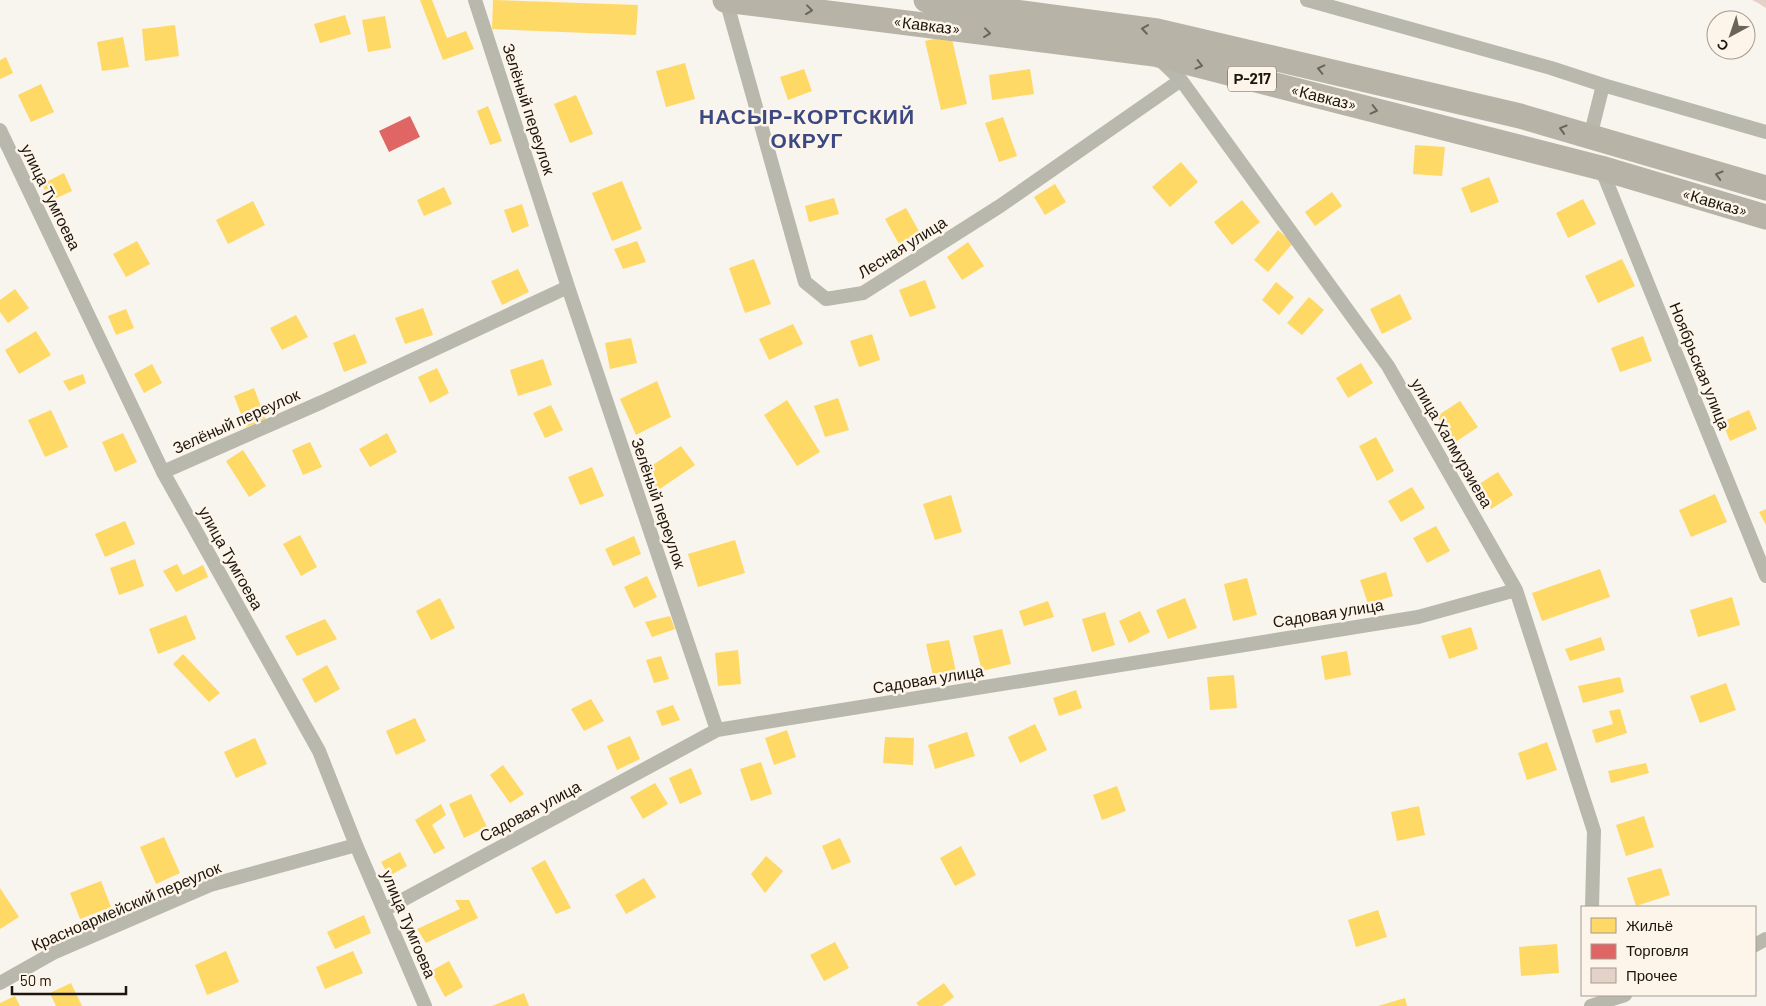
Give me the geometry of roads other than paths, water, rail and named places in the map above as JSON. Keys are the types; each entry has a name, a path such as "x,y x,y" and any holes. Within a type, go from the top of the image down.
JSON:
{"highway":[{"name":"«Кавказ»","path":"726,0 1154,54 1601,168 1766,217"},
{"name":"«Кавказ»","path":"926,0 1157,31 1520,116 1766,188"}],"street":[{"name":"Зелёный переулок","path":"475,0 568,286 717,730"},
{"name":"Лесная улица","path":"726,0 805,282 826,299 863,293 1000,206 1181,80"},
{"path":"1307,0 1551,68 1766,132"},
{"name":"улица Халмурзиева","path":"1154,54 1181,80 1388,366 1516,590 1594,831 1592,906"},
{"path":"1590,137 1603,85"},
{"name":"улица Тумгоева","path":"0,130 163,472 319,751 356,845 425,1006"},
{"name":"Ноябрьская улица","path":"1601,168 1766,576"},
{"name":"Зелёный переулок","path":"163,472 322,402 568,286"},
{"name":"Садовая улица","path":"384,910 717,730 1418,617 1516,590"},
{"name":"Красноармейский переулок","path":"0,983 55,952 210,885 356,845"},
{"path":"1590,1006 1622,996"}],"district":[{"name":"НАСЫР-КОРТСКИЙ ОКРУГ","path":"807,129"}]}
